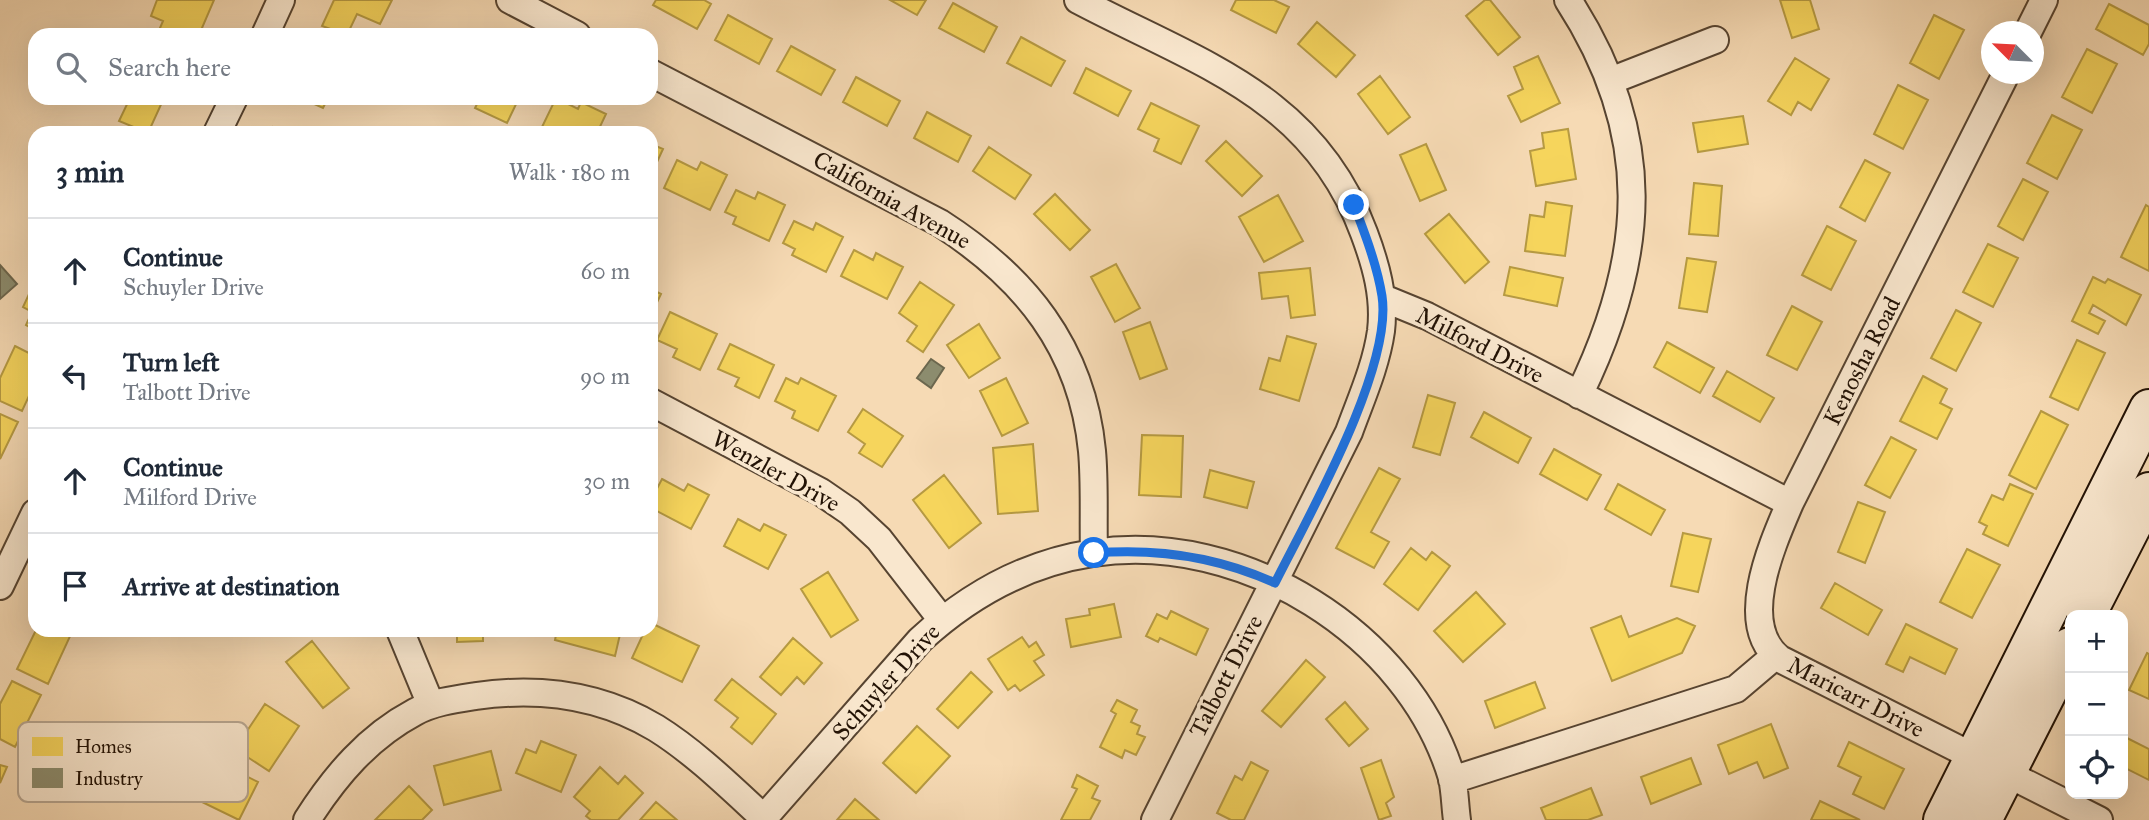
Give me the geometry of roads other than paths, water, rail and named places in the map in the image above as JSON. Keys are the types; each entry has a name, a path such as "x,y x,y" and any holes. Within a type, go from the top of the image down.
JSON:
{"main road":[{"path":"1982,820 1990,765 2149,409"},
{"path":"2089,610 2149,492"},
{"path":"1943,820 1990,765 2065,654"}],"street":[{"path":"268,28 282,0"},
{"path":"510,0 564,28"},
{"path":"1078,0 1242,83 1285,115 1312,142 1338,176 1354,205 1371,250 1383,298"},
{"path":"1568,0 1590,34 1611,81 1624,131 1631,178 1632,226 1615,314 1578,395"},
{"path":"2033,21 2043,0"},
{"path":"1611,81 1715,40"},
{"name":"California Avenue","path":"658,77 940,223 977,247 1007,272 1036,305 1058,338 1075,377 1092,451 1094,553"},
{"name":"Kenosha Road","path":"1775,656 1759,628 1757,611 1767,568 1790,503 2001,84"},
{"path":"220,126 231,105"},
{"name":"Milford Drive","path":"1383,298 1427,316 1790,503"},
{"name":"Talbott Drive","path":"1155,820 1349,432 1373,366 1380,333 1383,298"},
{"name":"Wenzler Drive","path":"658,406 821,492 850,512 879,539 942,620"},
{"path":"0,586 28,528"},
{"name":"Schuyler Drive","path":"764,819 920,640 942,620 1006,579 1045,564 1094,553 1135,550 1174,552 1219,562 1275,583 1325,610 1357,634 1384,661 1411,696 1440,749 1452,780 1457,820"},
{"path":"403,637 431,705"},
{"name":"Maricarr Drive","path":"1452,780 1736,689 1775,656 2099,820"},
{"path":"307,820 330,785 355,757 388,729 431,705 503,692 546,692 607,706 654,727 686,749 764,819"}]}
